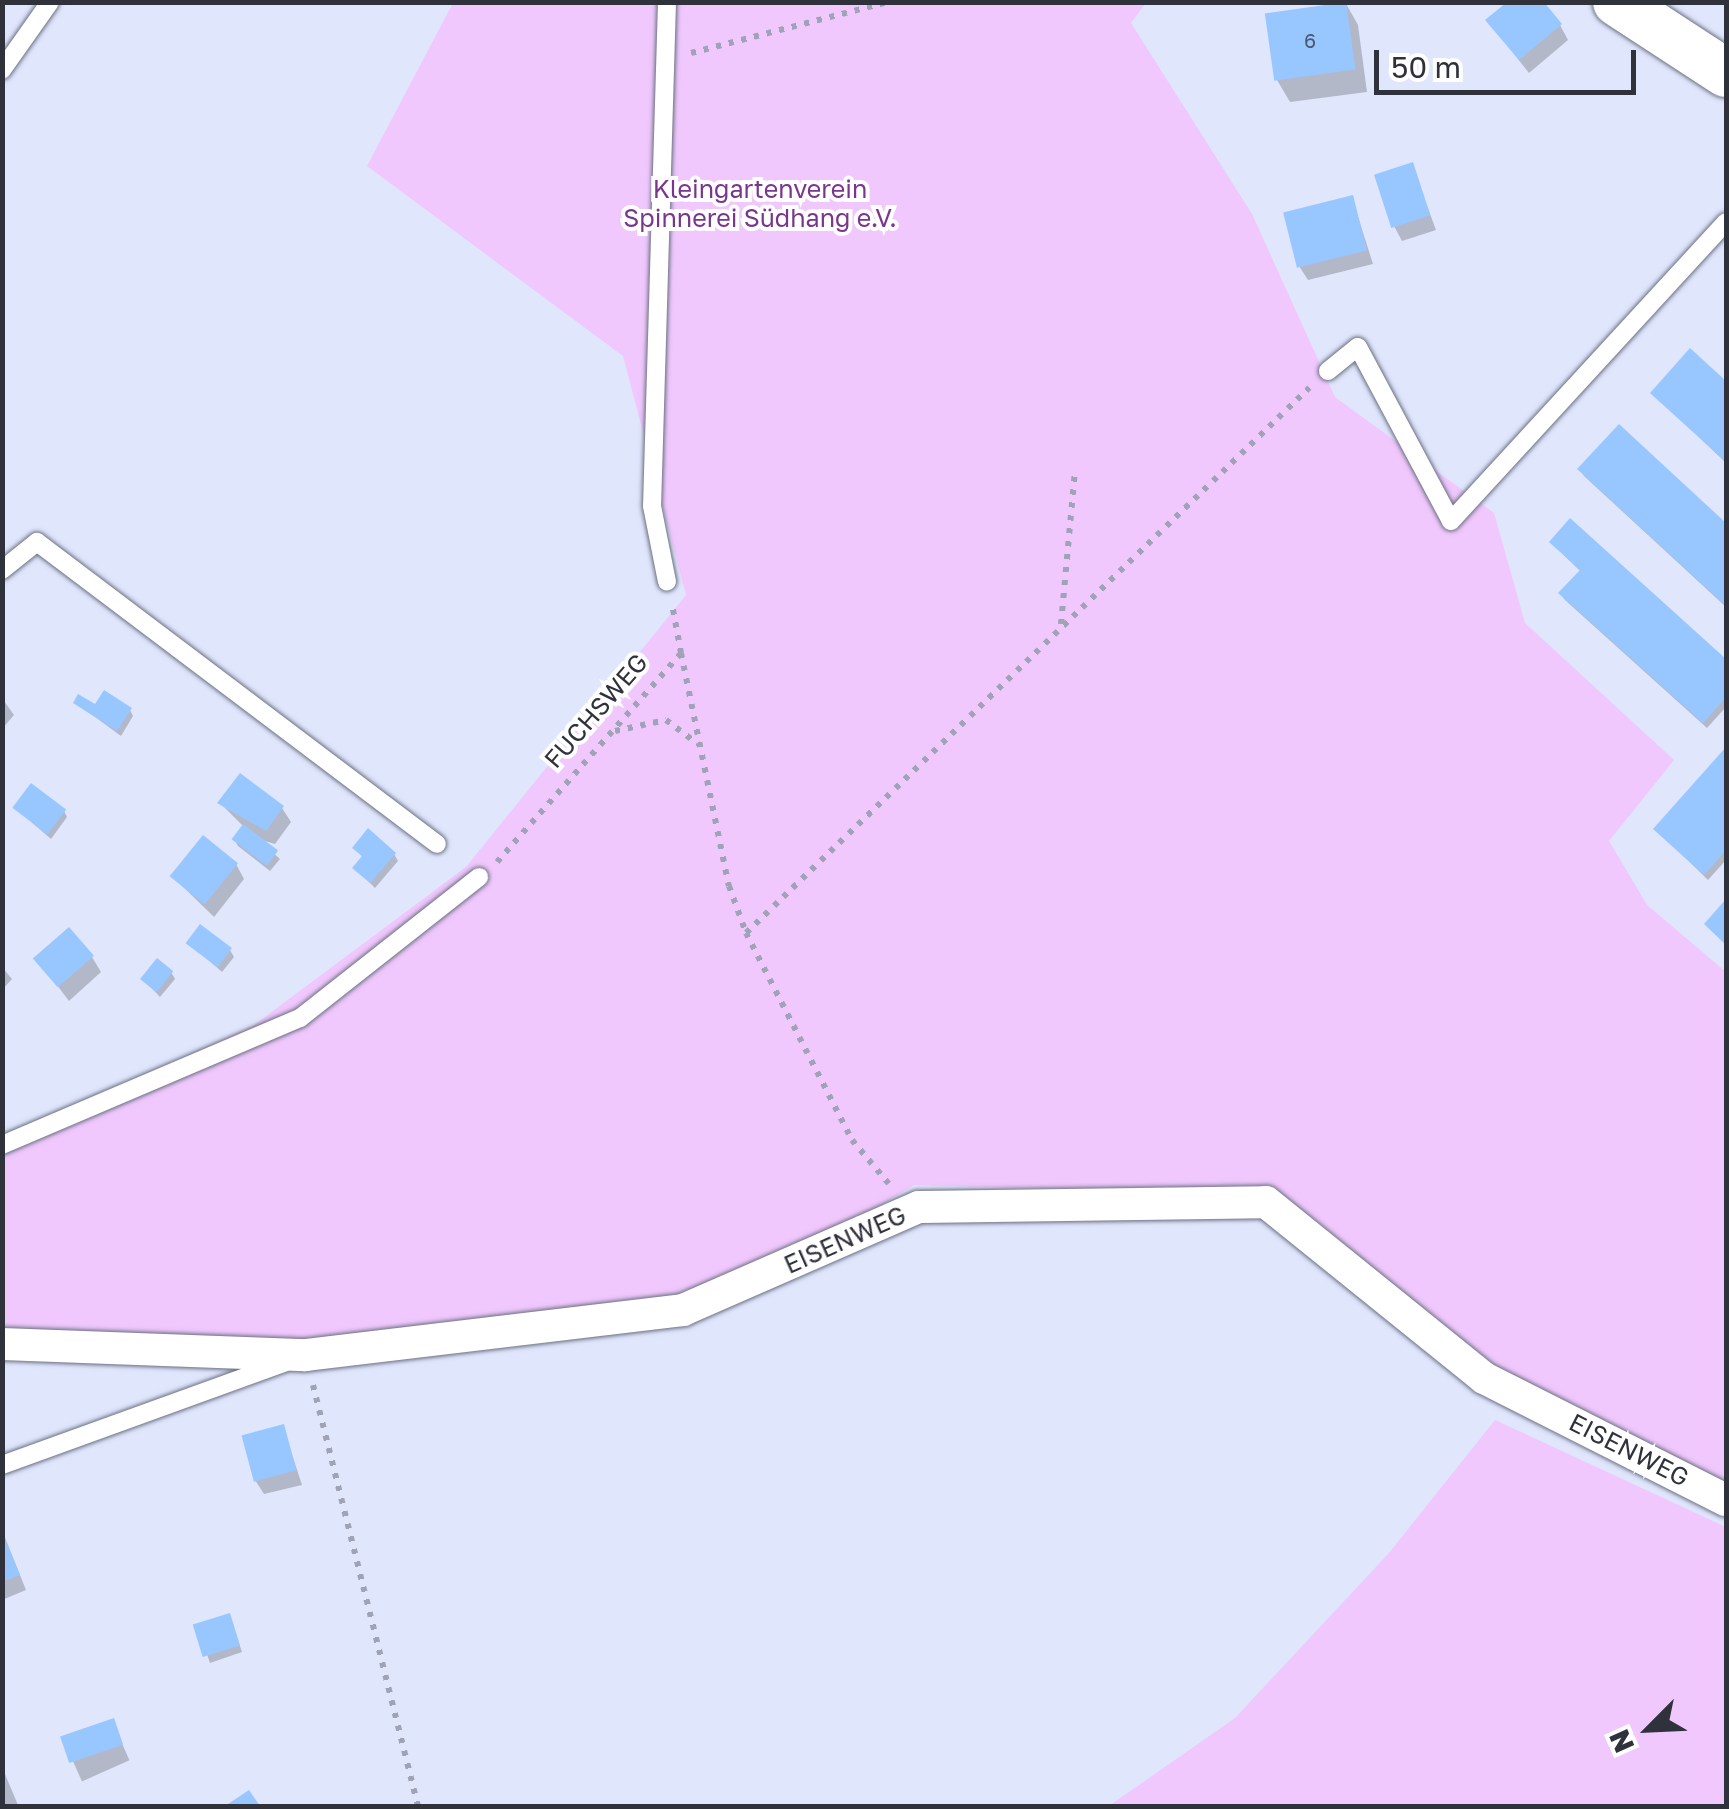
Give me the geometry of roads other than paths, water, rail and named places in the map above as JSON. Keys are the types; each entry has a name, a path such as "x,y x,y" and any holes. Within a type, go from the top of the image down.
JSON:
{"main road":[{"path":"1617,2 1726,73"}],"street":[{"name":"EISENWEG","path":"2,1344 306,1355 682,1310 919,1208 1266,1202 1484,1378 1726,1500"}],"lane":[{"path":"2,70 50,2"},
{"path":"666,2 652,506 667,582"},
{"path":"1328,371 1358,347 1451,521 1726,222"},
{"path":"2,570 36,542 437,844"},
{"path":"2,1145 300,1018 479,876"},
{"path":"2,1465 306,1355"}],"park label":[{"name":"Kleingartenverein Spinnerei Südhang e.V.","path":"760,204"}]}
